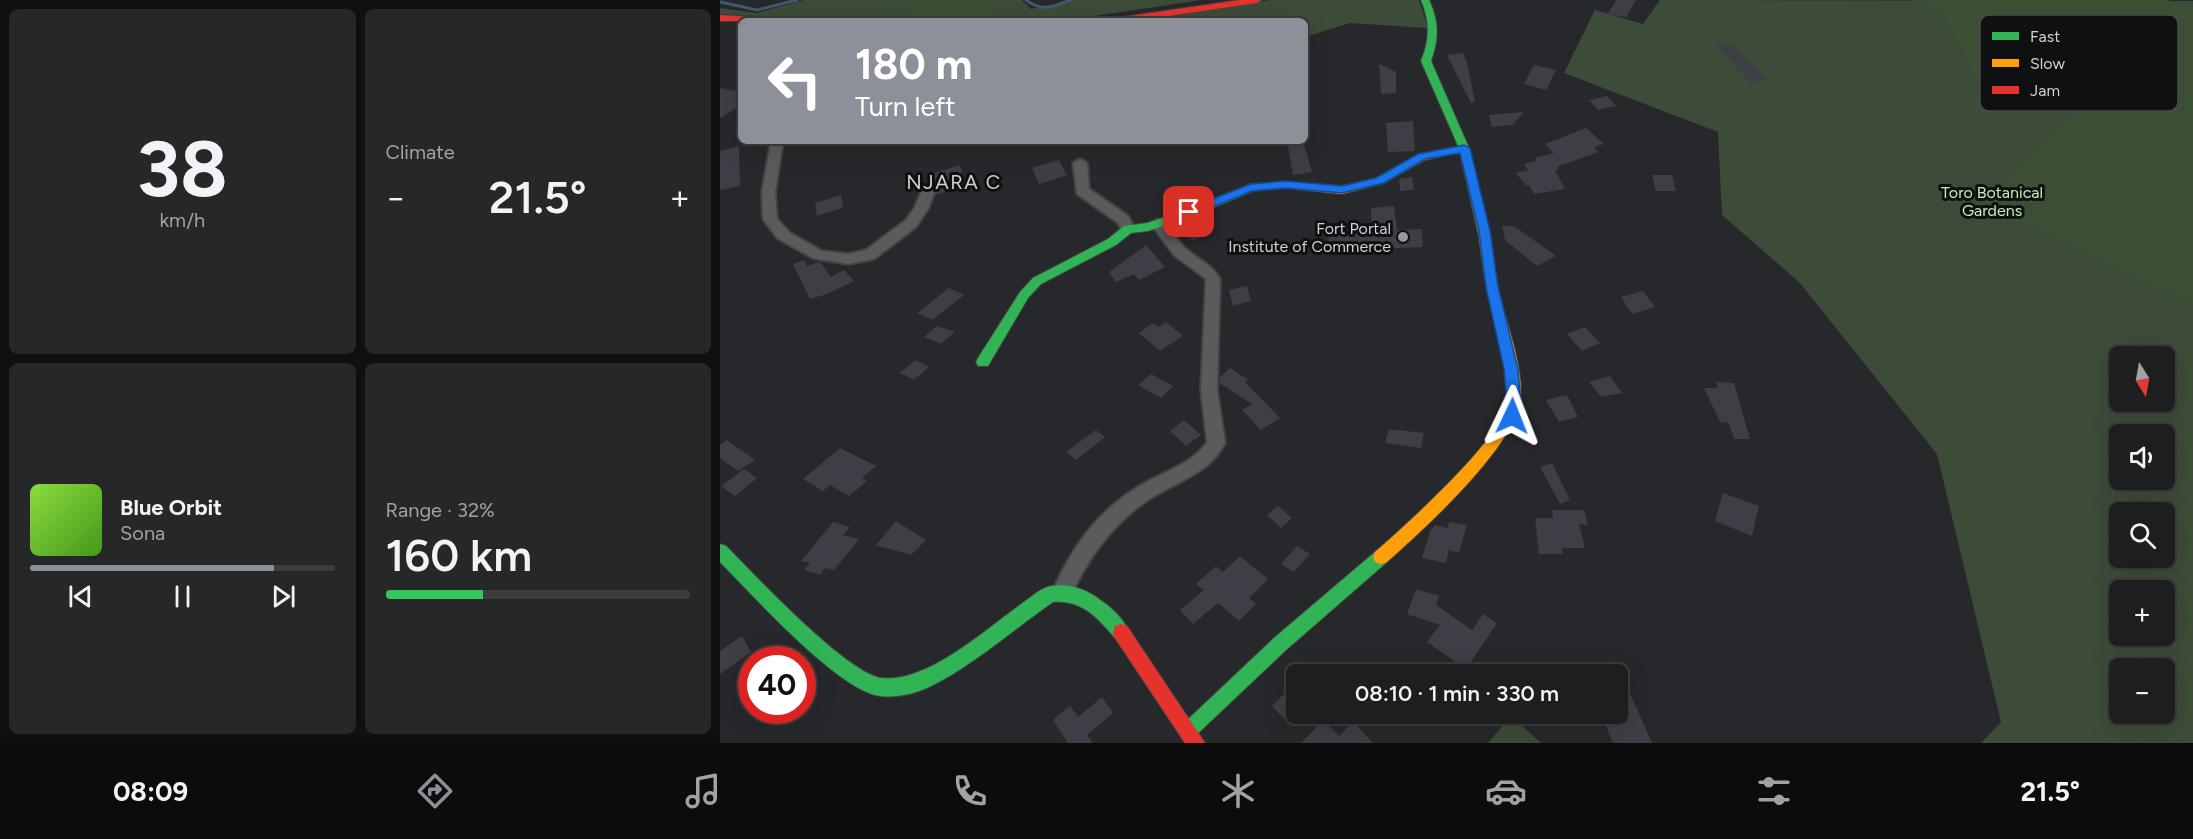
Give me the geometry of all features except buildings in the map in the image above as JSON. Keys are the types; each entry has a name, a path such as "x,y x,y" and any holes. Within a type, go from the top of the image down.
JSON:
{"main road":[{"path":"1136,18 1257,0"},
{"path":"720,551 812,643 855,675 878,687 901,687 924,681 946,668 1039,600 1063,591 1090,602 1118,627 1192,737 1280,644 1390,550 1493,445 1512,416 1514,405 1511,369 1492,287 1484,231 1464,148 1426,61 1433,47 1435,32 1434,17 1425,0"},
{"path":"720,18 738,19"},
{"path":"982,362 1024,295 1034,284 1112,242 1128,229 1158,224 1251,188 1286,185 1342,190 1380,181 1422,157 1464,148"}],"street":[{"path":"777,144 768,205 770,219 776,230 811,253 843,258 869,255 901,233 916,218 923,207 928,191"},
{"path":"1080,163 1082,191 1123,219 1128,229"},
{"path":"1063,591 1080,556 1113,516 1146,491 1206,456 1216,443 1209,390 1213,279 1207,270 1181,253 1170,236 1158,224"}],"green space":[{"path":"804,0 1022,0 1031,9 1066,3 1067,0 1202,0 1081,18 798,18 720,14 720,8 757,13"},
{"path":"880,0 960,0 976,4 987,1 993,11 963,18 913,18 910,17 914,11 898,5 874,10 876,3"},
{"path":"1270,0 1419,0 1428,28 1350,23 1308,36 1308,18 1180,18 1179,13"},
{"name":"Toro Botanical Gardens","path":"1660,0 2193,1 2193,743 1981,743 2001,722 1937,454 1799,282 1722,215 1718,132 1564,73 1595,10 1643,24"},
{"path":"1912,0 2168,0 2193,7 2193,302 1985,204 2075,113 2064,111 2178,111 2178,15 1980,15 1980,85 1941,8"},
{"path":"1504,724 1520,724 1541,743 1488,743"}],"waterway":[{"path":"720,2 757,10 797,0"},
{"path":"1026,0 1042,7 1058,5 1070,0"}],"traffic: fast":[{"path":"1425,0 1433,23 1432,45 1426,61 1464,148 1485,237"},
{"path":"983,362 1024,295 1037,281 1112,242 1128,229 1148,227 1189,213"},
{"path":"720,551 812,643 855,675 878,687 901,687 923,681 946,668 1050,594 1062,593 1090,602 1121,632"},
{"path":"1188,731 1280,644 1381,557"}],"traffic: slow":[{"path":"1189,213 1251,188 1286,185 1342,190 1380,181 1422,157 1464,148"},
{"path":"1381,557 1433,508 1476,462 1507,422 1513,408 1511,363 1492,287 1485,237"}],"traffic: jam":[{"path":"1136,18 1257,0"},
{"path":"720,18 738,19"},
{"path":"1121,632 1196,743"}],"place":[{"name":"Fort Portal Institute of Commerce","path":"1403,237"}],"district":[{"name":"NJARA C","path":"954,182"}],"route":[{"path":"1189,212 1251,188 1286,185 1342,190 1380,181 1415,159 1464,148 1477,198 1492,287 1511,369 1514,405 1512,416"}]}
